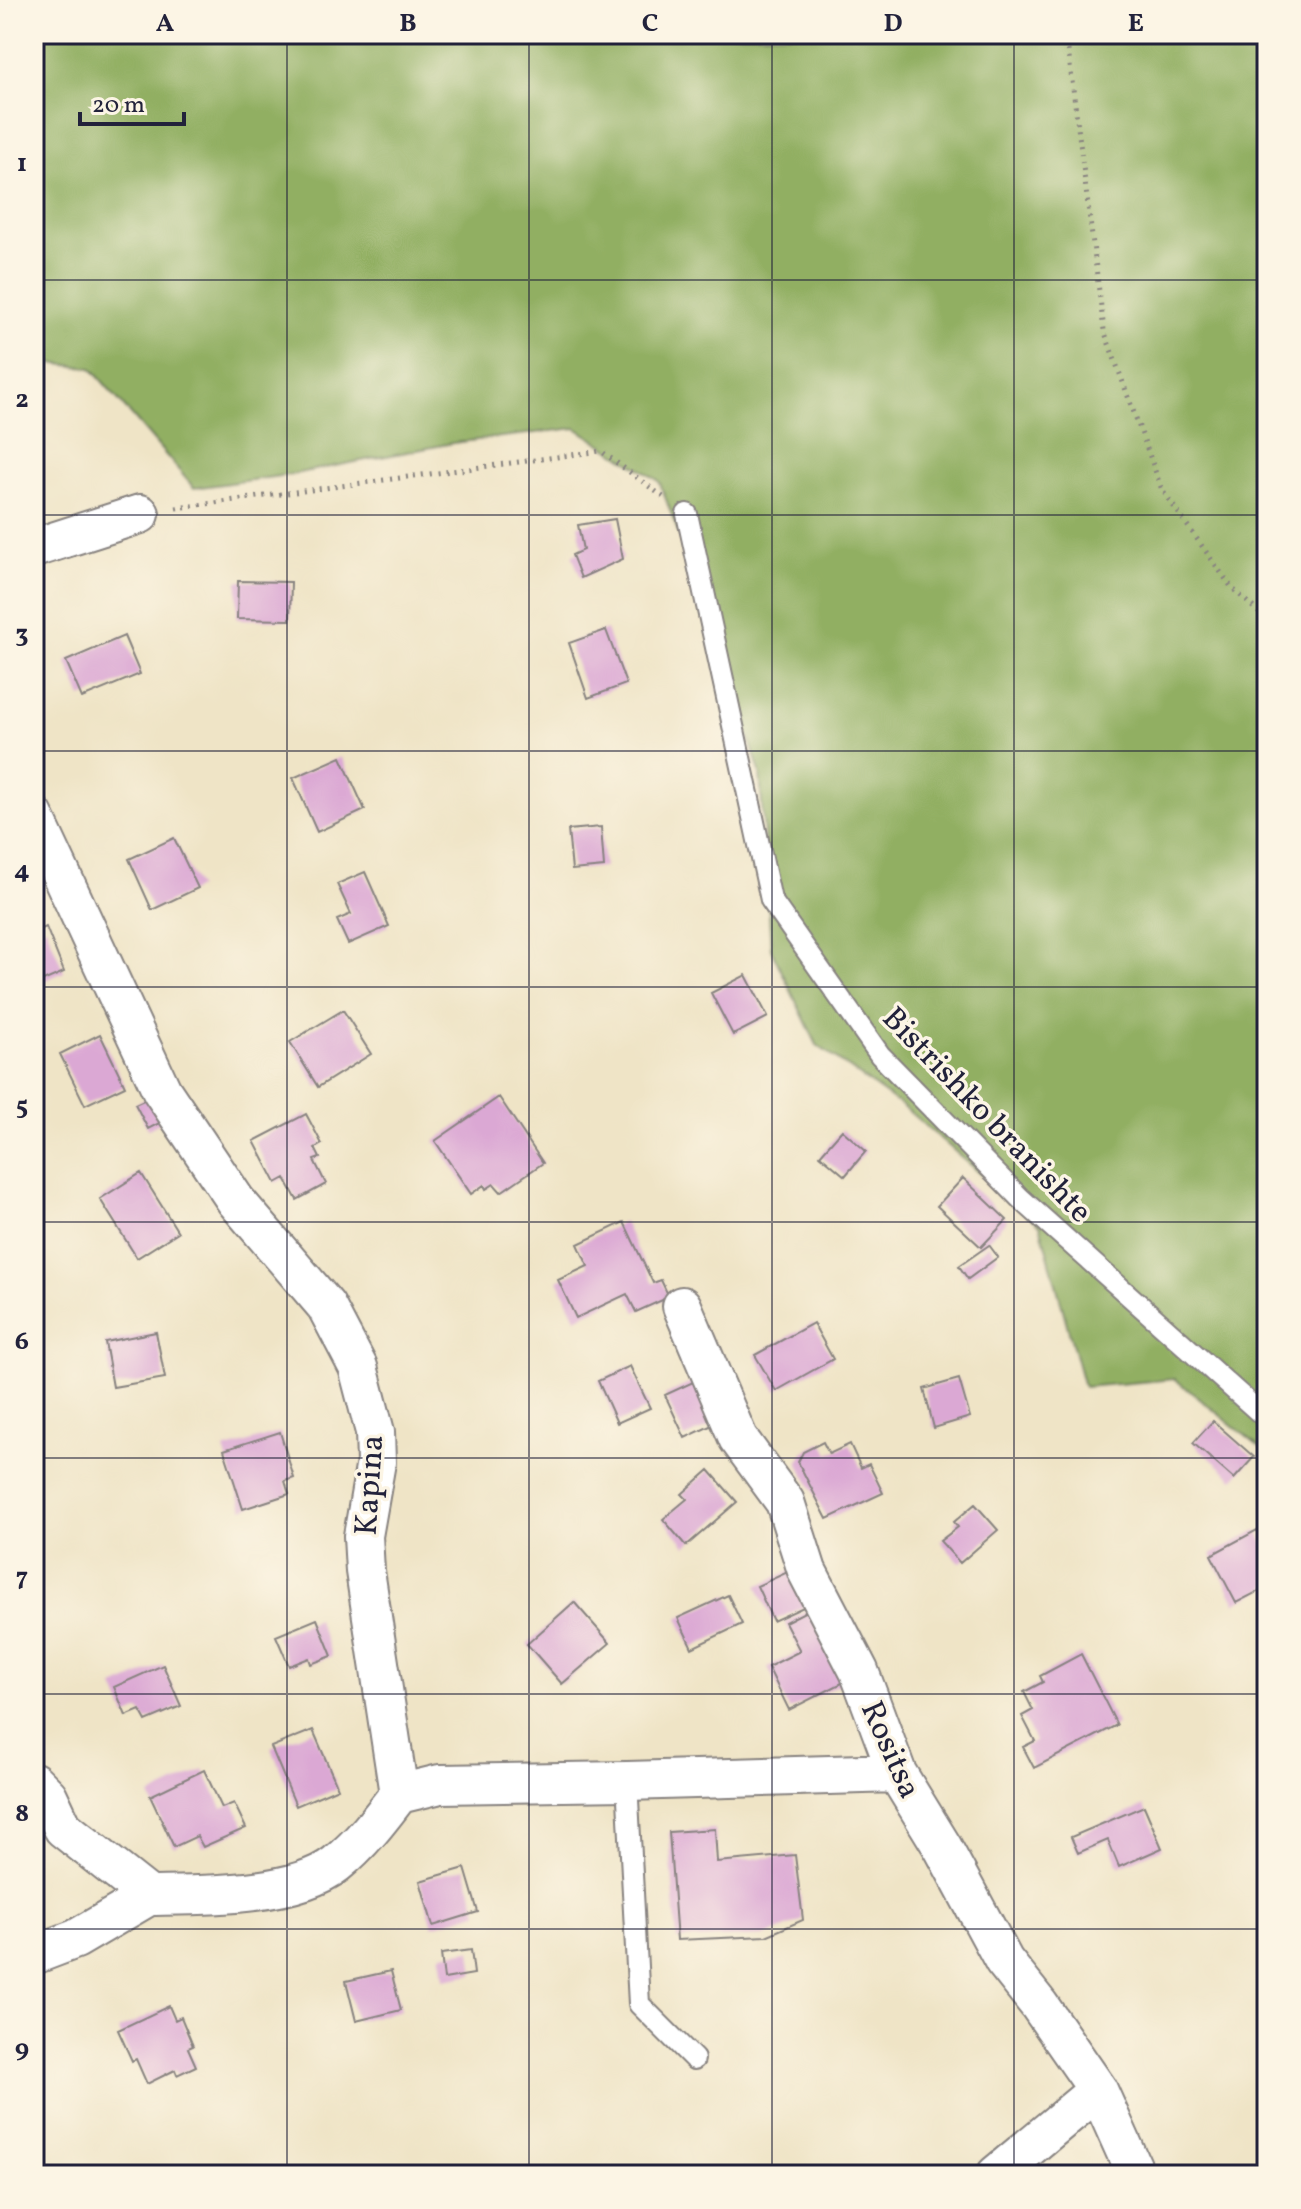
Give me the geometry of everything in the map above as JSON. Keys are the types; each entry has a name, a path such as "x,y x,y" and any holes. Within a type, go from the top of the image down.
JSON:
{"street":[{"path":"34,548 140,514"},
{"name":"Kapina","path":"34,816 162,1091 236,1201 326,1306 358,1367 375,1432 376,1462 363,1536 365,1571 399,1794"},
{"name":"Rositsa","path":"682,1306 738,1438 785,1502 807,1571 859,1671 897,1773 943,1848 1004,1961 1098,2090 1136,2175"},
{"path":"34,1955 76,1939 149,1896 255,1891 295,1883 334,1866 370,1832 399,1794 440,1784 897,1773"},
{"path":"34,1782 48,1796 63,1828 149,1896"},
{"path":"996,2175 1098,2090"}],"lane":[{"name":"Bistrishko branishte","path":"687,514 771,900 880,1055 1020,1198 1267,1419"},
{"path":"627,1781 639,2004 694,2059"}],"path":[{"path":"1066,34 1104,330 1162,490 1232,588 1267,620"},
{"path":"140,514 601,451 687,514"}],"green space":[{"path":"34,34 1267,34 1267,1453 1175,1379 1084,1387 1040,1225 906,1109 817,1045 771,949 760,772 708,611 659,481 576,428 453,443 294,474 194,488 91,368 34,361"}],"building":[{"path":"615,519 623,559 581,578 572,555 583,550 578,525"},
{"path":"238,581 291,582 290,620 237,619"},
{"path":"606,630 626,684 588,698 569,643"},
{"path":"124,636 140,674 82,698 66,661"},
{"path":"341,757 365,810 317,832 293,778"},
{"path":"601,827 604,867 572,870 568,830"},
{"path":"174,838 198,888 152,910 129,859"},
{"path":"365,872 389,926 348,944 337,920 351,914 337,884"},
{"path":"46,927 64,972 34,985 34,932"},
{"path":"746,975 768,1017 733,1035 711,993"},
{"path":"343,1010 371,1054 318,1087 290,1042"},
{"path":"100,1034 125,1086 85,1105 60,1054"},
{"path":"157,1094 169,1118 148,1129 135,1104"},
{"path":"499,1097 543,1163 501,1192 494,1184 486,1189 484,1185 471,1194 435,1141"},
{"path":"306,1114 322,1144 315,1148 320,1158 314,1160 326,1184 297,1200 285,1178 276,1183 254,1141"},
{"path":"842,1130 866,1151 845,1176 820,1155"},
{"path":"141,1173 178,1232 137,1258 100,1199"},
{"path":"963,1178 1007,1220 981,1247 937,1206"},
{"path":"624,1222 653,1283 661,1280 669,1297 636,1312 627,1294 576,1318 558,1280 588,1266 578,1244"},
{"path":"989,1245 998,1257 968,1279 959,1266"},
{"path":"813,1323 833,1359 776,1391 755,1355"},
{"path":"156,1332 165,1378 113,1387 105,1342"},
{"path":"630,1366 650,1408 617,1423 598,1381"},
{"path":"706,1376 725,1419 685,1438 665,1395"},
{"path":"959,1379 970,1417 934,1428 924,1389"},
{"path":"1213,1421 1254,1457 1234,1479 1193,1443"},
{"path":"280,1432 294,1478 285,1481 289,1494 243,1509 224,1450"},
{"path":"823,1442 829,1454 850,1444 861,1468 869,1464 883,1493 827,1519 798,1462 803,1452"},
{"path":"709,1470 737,1502 686,1546 663,1519 687,1499 682,1494"},
{"path":"975,1504 998,1530 960,1563 940,1541 958,1527 954,1522"},
{"path":"1257,1530 1267,1549 1267,1587 1236,1603 1211,1555"},
{"path":"792,1570 808,1605 773,1621 757,1586"},
{"path":"728,1595 742,1624 692,1648 678,1618"},
{"path":"574,1602 610,1643 562,1684 527,1644"},
{"path":"816,1606 852,1678 789,1710 768,1667 800,1651 785,1622"},
{"path":"317,1619 332,1656 311,1664 309,1658 289,1666 276,1636"},
{"path":"1081,1654 1117,1725 1034,1768 1023,1747 1035,1741 1022,1716 1033,1710 1024,1692 1043,1682 1040,1676"},
{"path":"163,1665 181,1706 146,1721 140,1710 126,1716 114,1687"},
{"path":"313,1730 338,1788 296,1806 271,1747"},
{"path":"204,1770 222,1808 234,1803 246,1828 203,1847 197,1836 174,1847 150,1796"},
{"path":"1144,1806 1162,1848 1119,1867 1108,1840 1078,1853 1071,1837"},
{"path":"715,1829 717,1862 795,1855 803,1920 766,1936 677,1940 669,1832"},
{"path":"465,1868 478,1912 433,1926 420,1881"},
{"path":"471,1950 474,1974 444,1979 441,1954"},
{"path":"391,1971 401,2010 356,2021 346,1981"},
{"path":"169,2006 175,2020 181,2017 193,2046 188,2048 196,2066 177,2075 175,2070 147,2084 118,2030"}]}
